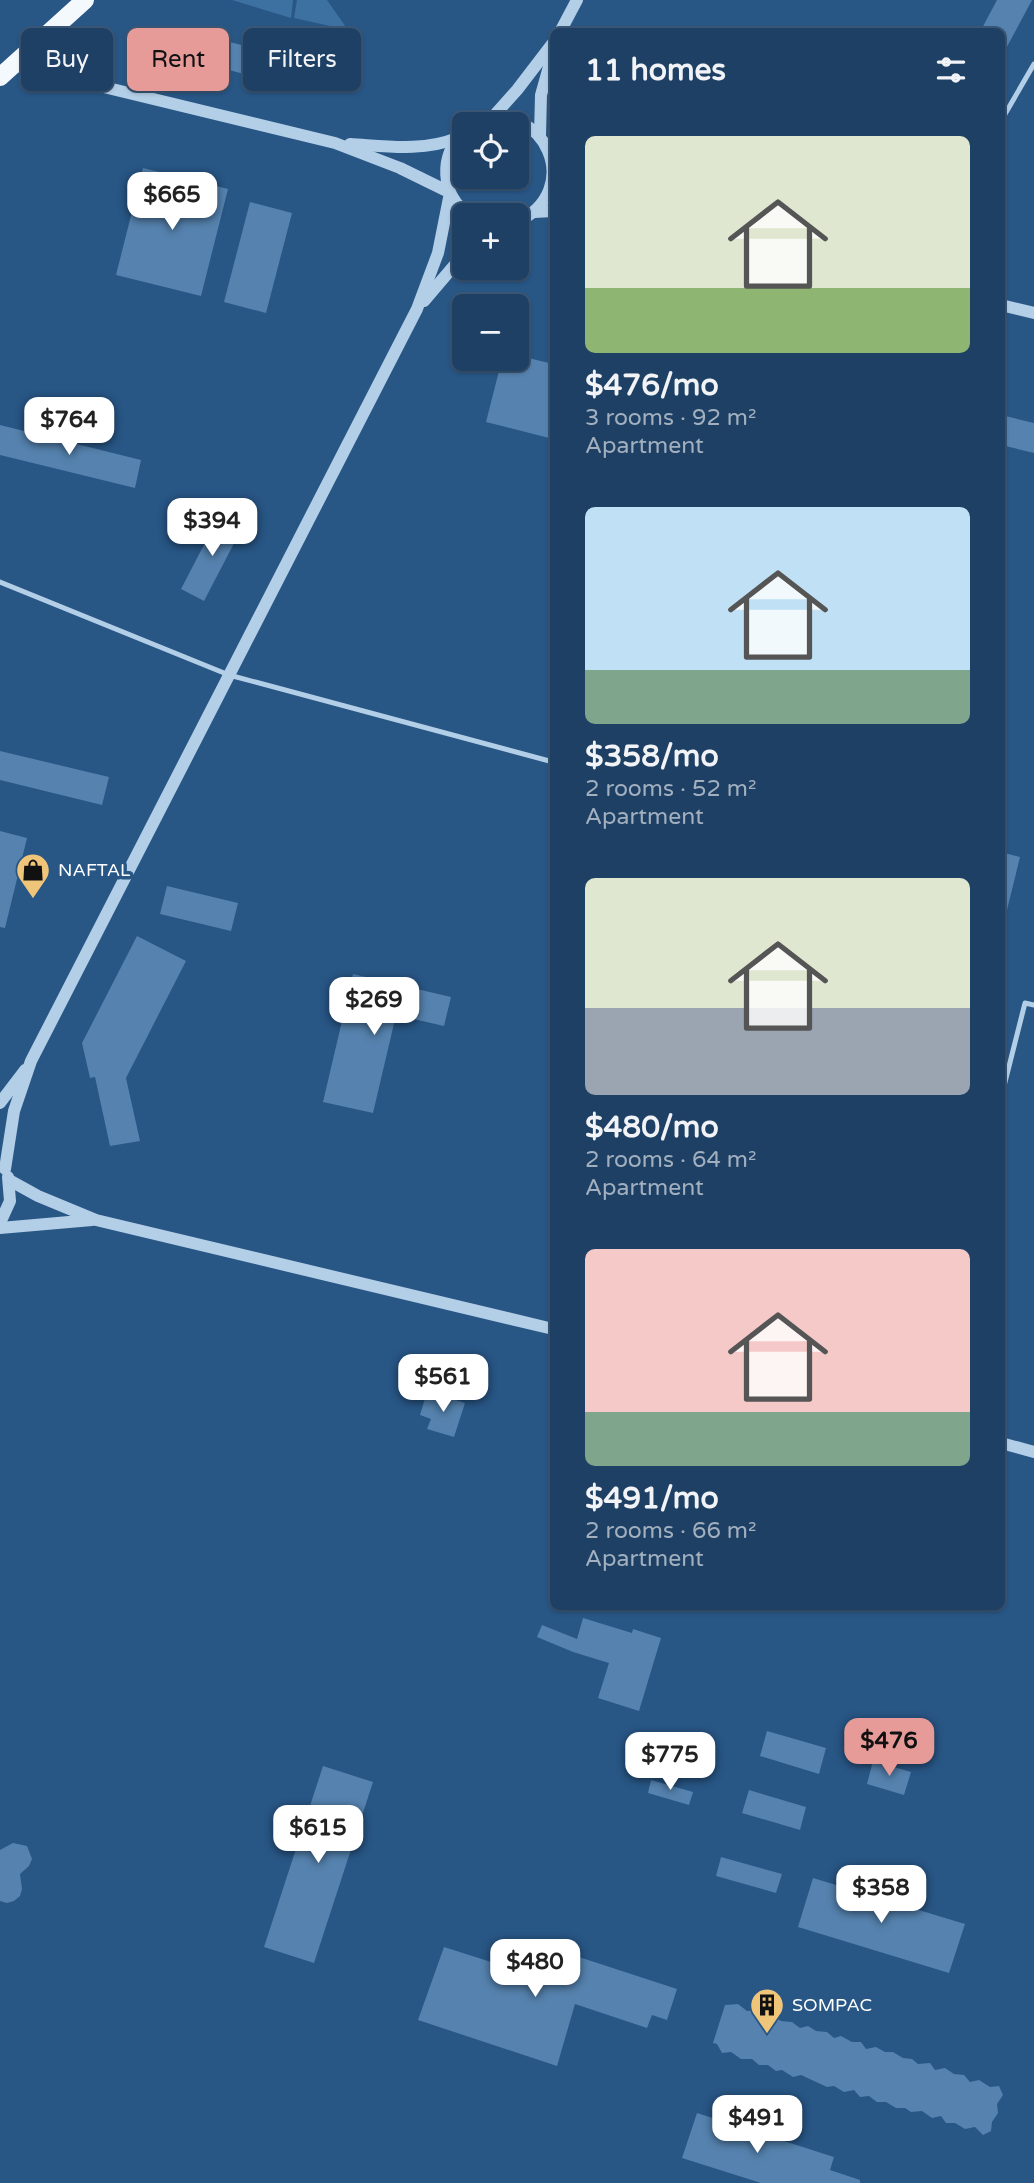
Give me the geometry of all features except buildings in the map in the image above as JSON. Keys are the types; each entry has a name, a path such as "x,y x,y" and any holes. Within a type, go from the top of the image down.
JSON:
{"main road":[{"path":"7,71 85,0"}],"street":[{"path":"562,28 577,0"},
{"path":"497,112 550,47"},
{"path":"540,136 541,95 550,63"},
{"path":"7,71 335,143 400,168 450,192"},
{"path":"529,128 540,136 550,154"},
{"path":"335,143 416,147 444,143 452,138"},
{"path":"452,149 445,170 455,203"},
{"path":"529,215 541,205 550,187"},
{"path":"96,1220 0,1226 10,1201 5,1170 13,1119 32,1061 417,309 438,253 450,192"},
{"path":"534,212 550,211"},
{"path":"417,309 452,268"},
{"path":"1005,306 1034,313"},
{"path":"0,1103 32,1061"},
{"path":"5,1170 38,1196 96,1220 550,1328"},
{"path":"1005,1444 1034,1452"}],"lane":[{"path":"1005,114 1034,64"},
{"path":"0,582 229,675 550,761"},
{"path":"1005,1082 1025,1003 1034,1005"}],"shaded area":[{"path":"232,0 293,0 291,18"},
{"path":"297,0 327,0 347,28 339,28 294,18"}],"place":[{"name":"NAFTAL","path":"33,900"},
{"name":"SOMPAC","path":"767,2035"}]}
